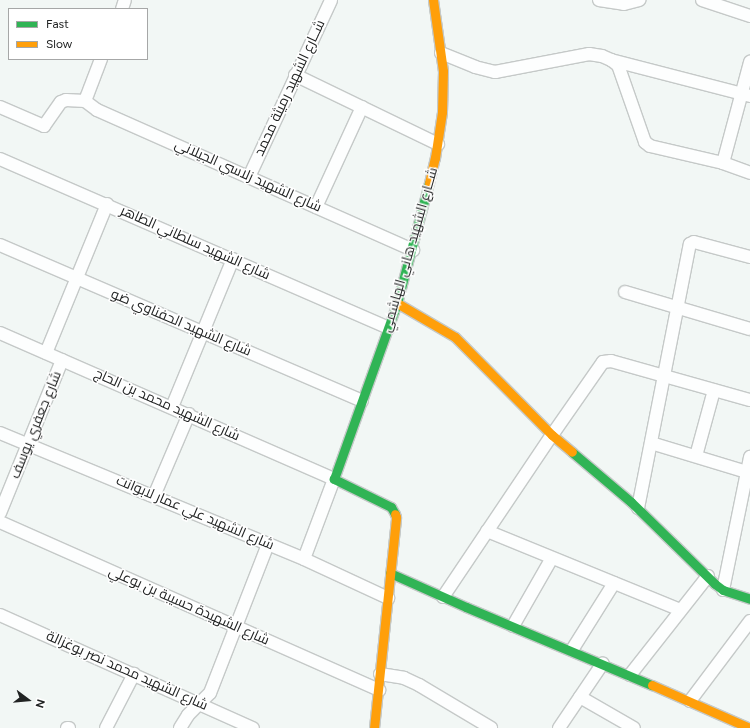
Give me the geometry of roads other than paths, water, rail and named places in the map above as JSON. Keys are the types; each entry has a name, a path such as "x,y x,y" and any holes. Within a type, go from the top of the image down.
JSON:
{"street":[{"name":"شــارع الشهيد رميثة محمد","path":"249,177 331,0"},
{"name":"شــارع الشهيد هاني الهاشمي","path":"304,559 398,303 413,250 438,144 443,89 441,53 433,0"},
{"path":"598,0 624,4 638,0"},
{"path":"702,0 750,16"},
{"path":"441,53 475,67 495,72 589,54 602,56 611,60 746,95"},
{"path":"0,107 44,126 61,102 66,100 85,100 101,60"},
{"path":"611,60 618,65 645,142 654,147 723,163 750,173"},
{"path":"723,163 746,95 750,62"},
{"path":"295,75 438,144"},
{"name":"شارع الشهيد زلاسي الجيلاني","path":"85,100 97,110 413,250"},
{"path":"316,207 362,107"},
{"name":"شارع الشهيد سلطاني الطاهر","path":"0,159 107,204 388,328"},
{"path":"46,353 107,204"},
{"path":"638,508 691,243 694,242 750,257"},
{"name":"شارع الشهيد الحفناوي ضو","path":"0,245 362,401"},
{"path":"172,407 233,259"},
{"path":"624,292 750,329"},
{"path":"398,303 455,337 552,435 638,508 715,584 723,590 750,599"},
{"name":"شارع الشهيد محمد بن الحاج","path":"0,333 189,414 334,479"},
{"name":"شارع جعفري يوسف","path":"0,513 62,360"},
{"path":"443,597 603,362 611,361 750,400"},
{"path":"696,456 714,390"},
{"path":"154,496 189,414"},
{"name":"شارع الشهيد علي عمار لابوانت","path":"0,432 304,559 388,598"},
{"path":"651,443 747,472"},
{"path":"723,590 744,512 747,472 750,457"},
{"path":"334,479 391,506 395,514 396,522 374,728"},
{"name":"شارع الشهيدة حسيبة بن بوعلي","path":"0,522 379,690"},
{"path":"487,531 681,610"},
{"path":"180,728 188,715 201,704 210,693 268,544"},
{"path":"513,626 552,558"},
{"path":"390,573 443,597 603,663 750,728"},
{"path":"630,675 708,576"},
{"path":"572,650 614,583"},
{"name":"شارع الشهيد محمد نصر بوغزالة","path":"0,615 253,728"},
{"path":"690,701 750,621"},
{"path":"559,728 603,663"},
{"path":"106,728 134,674"},
{"path":"380,674 404,678 419,685 491,728"},
{"path":"580,696 634,728"}]}
